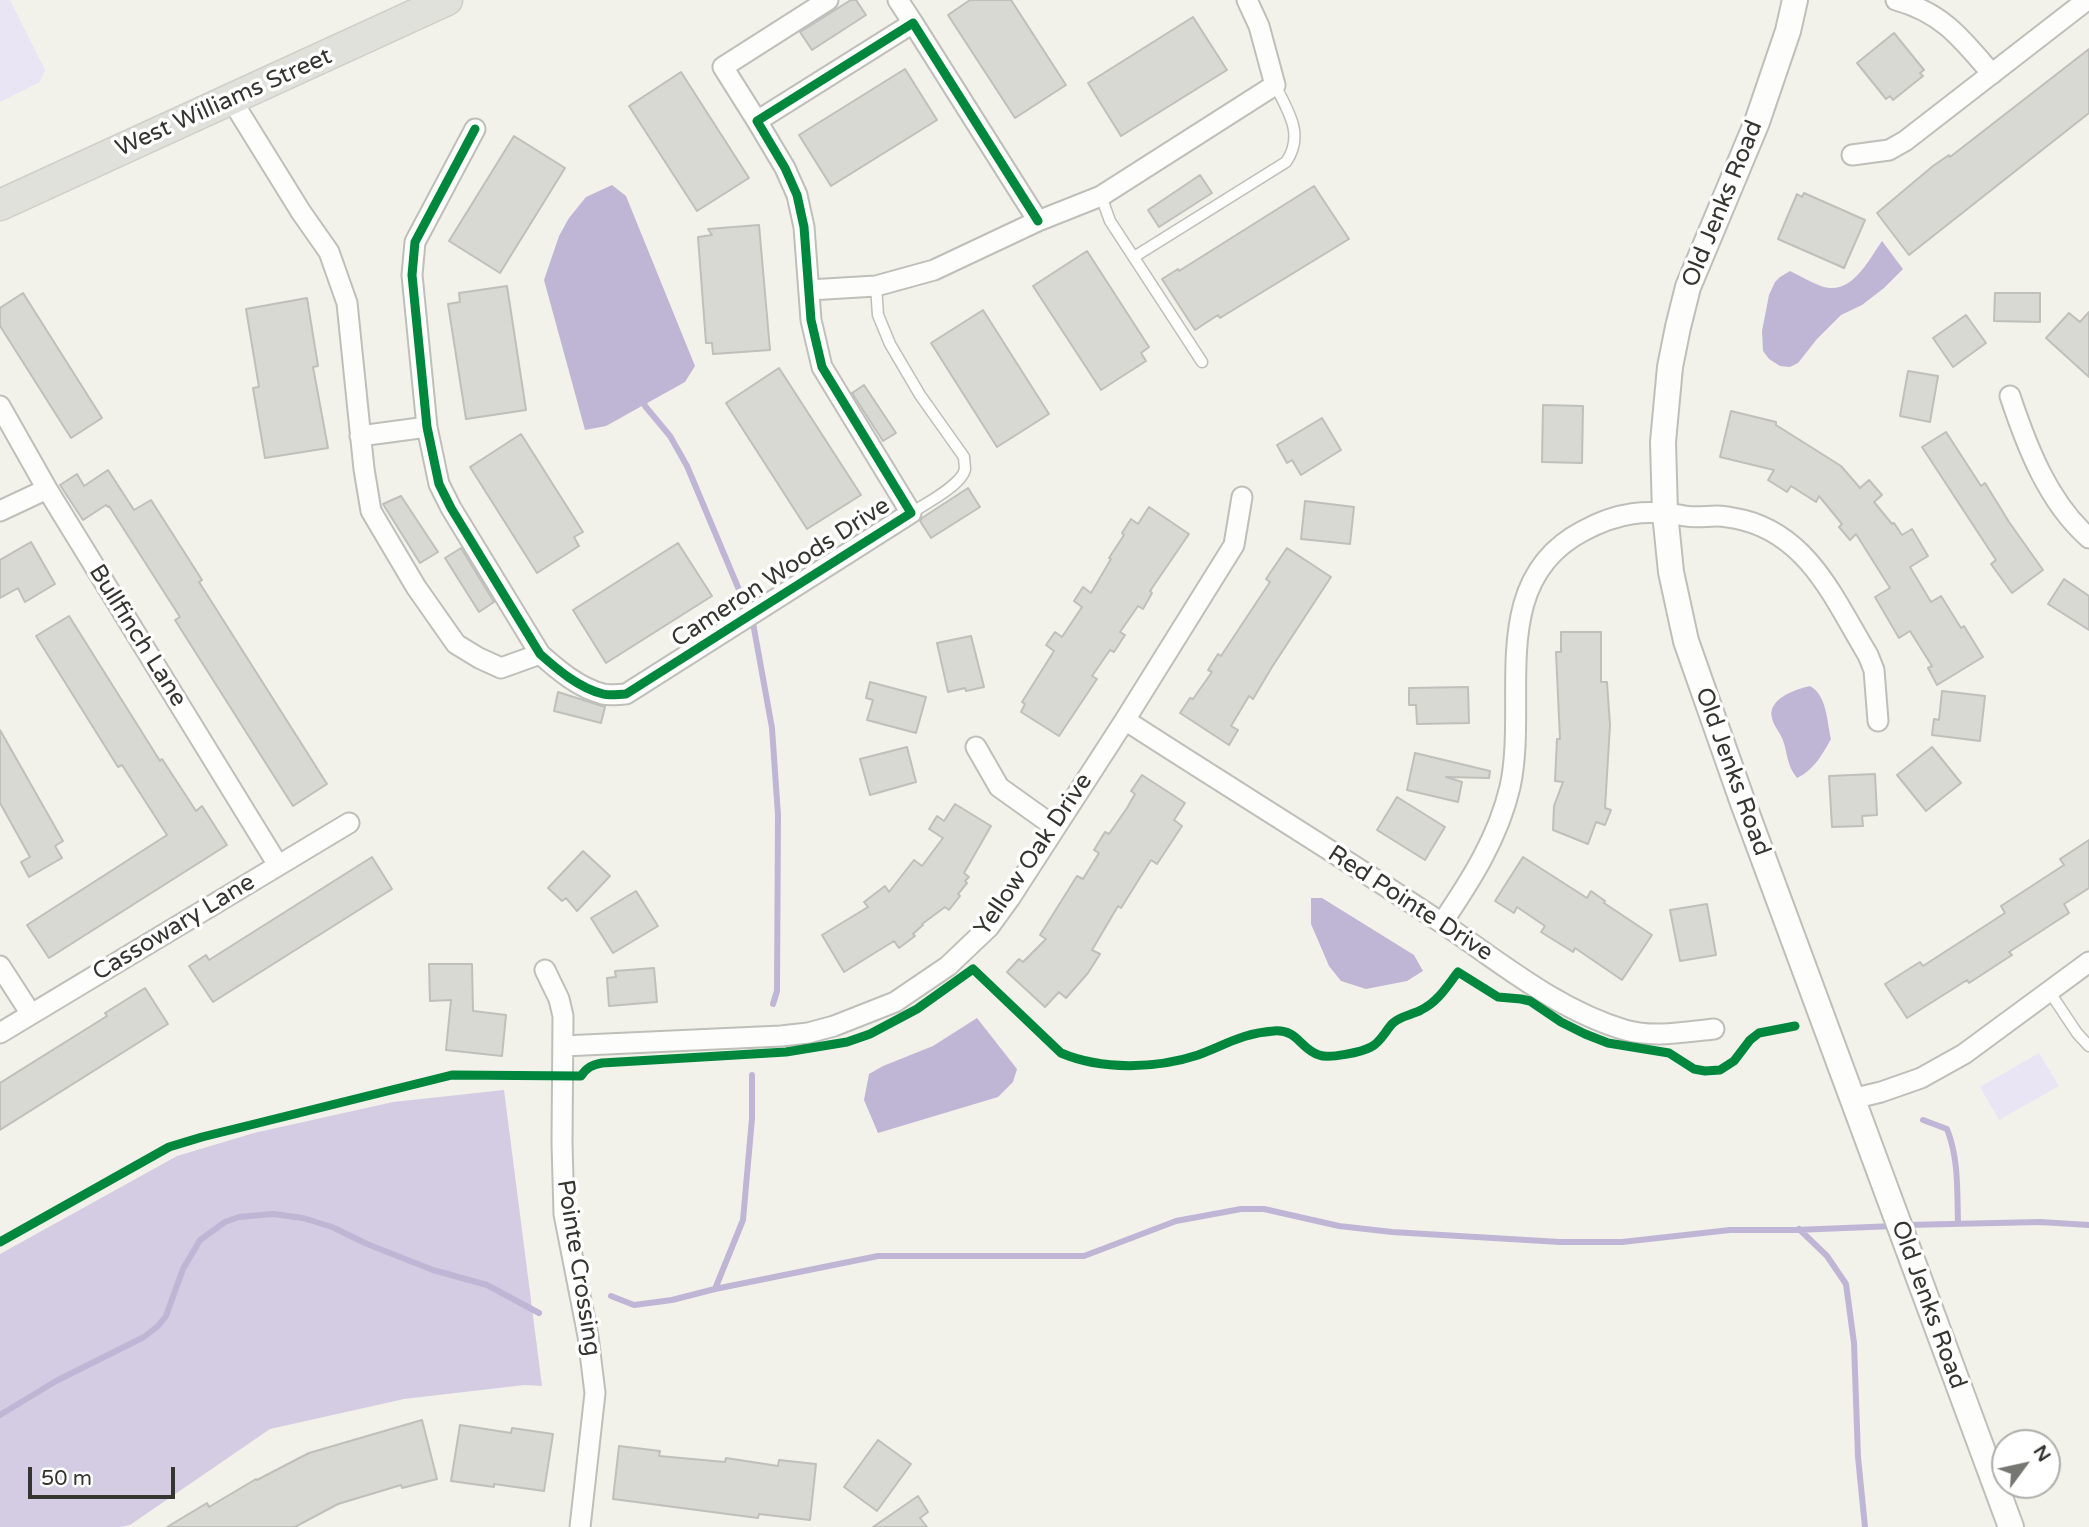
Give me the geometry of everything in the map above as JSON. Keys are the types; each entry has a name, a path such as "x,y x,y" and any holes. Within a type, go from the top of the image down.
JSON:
{"main road":[{"name":"West Williams Street","path":"0,205 447,0"}],"street":[{"name":"Cameron Woods Drive","path":"475,129 415,242 412,258 427,427 439,484 540,654 560,672 581,685 604,695 626,694 911,513 822,367 811,320 804,227 797,195 785,168 723,67 828,0"},
{"path":"898,0 1038,221"},
{"path":"809,290 876,286 934,270 1038,221 1101,196 1275,85 1259,26 1247,0"},
{"name":"Old Jenks Road","path":"1795,0 1788,31 1757,122 1688,287 1670,367 1663,442 1665,513 1671,572 1686,640 1743,803 2011,1527"},
{"path":"1896,0 1913,5 1940,19 1957,33 1992,74"},
{"path":"1852,155 1889,150 1897,145 1992,74 2076,3"},
{"path":"757,121 913,23"},
{"path":"231,99 301,212 329,251 347,303 360,436 371,511 416,587 456,644 501,668 540,654"},
{"path":"2010,396 2025,442 2036,464 2071,519 2089,538"},
{"name":"Bullfinch Lane","path":"0,405 47,489 278,865"},
{"path":"360,436 427,427"},
{"path":"0,511 47,489"},
{"name":"Yellow Oak Drive","path":"563,1046 808,1033 895,1002 948,966 989,927 1010,898 1125,720 1234,545 1242,497"},
{"path":"1442,923 1485,857 1505,804 1514,761 1515,666 1521,612 1528,590 1539,571 1569,539 1602,521 1638,512 1692,517 1719,516 1763,526 1798,549 1814,567 1868,655 1874,670 1878,721"},
{"name":"Red Pointe Drive","path":"1125,720 1577,1012 1628,1031 1662,1035 1714,1029"},
{"path":"976,747 999,787 1055,827"},
{"name":"Cassowary Lane","path":"0,1033 349,823"},
{"path":"1852,1099 1921,1078 1964,1054 2089,962"},
{"path":"0,966 31,1014"},
{"name":"Pointe Crossing","path":"545,970 559,999 563,1016 564,1214 588,1336 596,1393 580,1527"}],"lane":[{"path":"1134,257 1286,162 1293,151 1295,139 1292,119 1275,85"},
{"path":"1101,196 1110,221 1202,362"},
{"path":"876,286 878,315 890,344 920,395 964,457 965,468 961,478 911,513"},
{"path":"2049,990 2077,1033 2089,1046"}],"shaded area":[{"path":"0,0 10,0 45,70 40,82 0,102"},
{"path":"612,185 626,196 695,366 685,382 606,426 585,430 544,280 559,236 569,218 586,197"},
{"path":"1882,241 1903,269 1862,305 1841,315 1798,363 1790,367 1780,366 1769,359 1763,351 1762,331 1769,295 1775,282 1790,271 1821,286 1841,286 1857,275"},
{"path":"1810,686 1816,690 1823,702 1831,739 1813,766 1797,778 1773,721 1772,711 1778,700 1784,696"},
{"path":"1311,898 1322,898 1414,955 1423,971 1407,981 1366,989 1341,981 1329,966 1311,924"},
{"path":"977,1018 1017,1069 1013,1082 998,1097 878,1133 864,1100 869,1074 933,1046"},
{"path":"2039,1053 2059,1086 1999,1120 1980,1087"},
{"path":"504,1090 542,1386 524,1385 404,1399 270,1429 130,1525 0,1527 0,1254 177,1156 254,1133 393,1102"}],"building":[{"path":"851,0 856,0 866,15 812,50 800,32"},
{"path":"970,0 1011,0 1066,85 1015,118 948,15"},
{"path":"1193,17 1227,70 1121,136 1088,83"},
{"path":"1894,33 1924,70 1920,73 1923,76 1893,100 1890,96 1886,99 1857,63"},
{"path":"2089,49 2089,113 1909,255 1877,213 1933,166 1949,155 1950,157"},
{"path":"905,69 937,120 831,186 799,135"},
{"path":"681,72 749,178 697,211 629,106"},
{"path":"514,136 565,168 500,273 449,241"},
{"path":"1200,175 1212,193 1159,227 1148,210"},
{"path":"1314,186 1349,239 1220,318 1218,315 1195,330 1162,279"},
{"path":"1804,193 1865,220 1844,268 1778,239 1797,194 1802,197"},
{"path":"759,225 770,350 713,354 712,343 706,343 698,237 712,235 708,229"},
{"path":"1087,251 1149,347 1141,353 1146,361 1101,390 1033,286"},
{"path":"507,286 526,410 466,419 448,304 460,302 459,293"},
{"path":"23,293 102,418 71,438 0,326 0,308"},
{"path":"1995,293 2040,293 2040,322 1994,321"},
{"path":"307,298 318,366 313,367 328,448 265,458 253,388 259,387 246,309"},
{"path":"983,310 1049,414 997,447 931,343"},
{"path":"2089,312 2089,377 2046,338 2069,313 2080,322"},
{"path":"1966,315 1986,343 1953,367 1933,338"},
{"path":"779,368 861,495 807,529 726,403"},
{"path":"1908,371 1938,376 1930,422 1900,416"},
{"path":"864,385 896,433 883,441 852,393"},
{"path":"1543,405 1583,406 1582,463 1542,462"},
{"path":"1731,411 1776,422 1776,425 1841,466 1860,488 1869,480 1882,495 1874,502 1902,535 1912,529 1928,556 1910,567 1931,602 1941,596 1983,657 1937,685 1928,668 1932,666 1910,631 1899,638 1875,597 1890,588 1856,534 1850,540 1839,527 1842,524 1819,496 1816,502 1791,486 1787,492 1768,480 1774,470 1720,457"},
{"path":"1322,418 1341,450 1301,475 1292,460 1287,463 1277,445"},
{"path":"1946,432 1981,486 1985,483 2043,570 2012,593 1991,564 1996,560 1922,447"},
{"path":"521,434 583,532 574,537 579,546 537,573 470,467"},
{"path":"108,470 134,510 151,500 202,580 199,582 327,784 293,806 175,620 180,617 109,506 106,505 83,520 60,485 77,474 84,486"},
{"path":"968,488 980,507 931,538 920,521 922,518"},
{"path":"401,496 438,552 420,563 383,504"},
{"path":"1305,501 1354,507 1350,544 1301,539"},
{"path":"1149,507 1189,534 1150,591 1152,593 1143,609 1138,606 1120,632 1125,635 1114,652 1110,650 1092,676 1097,679 1059,736 1021,712 1025,704 1022,702 1054,651 1046,645 1055,632 1062,637 1082,607 1074,601 1083,587 1091,593 1131,519 1138,524"},
{"path":"31,542 55,584 25,602 18,588 0,598 0,560"},
{"path":"678,543 712,596 606,663 573,610"},
{"path":"461,548 494,602 479,612 445,558"},
{"path":"1287,548 1331,577 1253,699 1249,696 1231,726 1238,730 1229,745 1180,713 1212,672 1208,670 1218,654 1221,656 1270,582 1266,579"},
{"path":"2064,579 2089,596 2089,630 2048,604"},
{"path":"69,616 160,761 162,759 196,811 202,806 227,845 49,958 27,925 167,835 122,765 118,767 36,636"},
{"path":"1561,632 1601,632 1601,682 1607,682 1610,725 1605,808 1611,810 1605,825 1596,822 1588,844 1553,830 1554,806 1563,782 1555,781 1557,739 1560,739 1556,652 1561,652"},
{"path":"971,636 984,687 948,692 937,643"},
{"path":"870,682 926,697 916,733 867,720 873,700 866,698"},
{"path":"1468,687 1469,723 1417,724 1416,705 1409,705 1409,688"},
{"path":"1942,691 1985,696 1980,741 1932,735 1934,719 1939,720"},
{"path":"558,692 605,707 601,723 554,711"},
{"path":"0,730 63,841 55,846 62,858 29,877 21,862 30,857 0,803"},
{"path":"907,747 916,782 870,795 860,759"},
{"path":"1932,747 1961,783 1926,811 1897,775"},
{"path":"1415,753 1490,771 1489,778 1446,777 1462,782 1458,802 1407,790"},
{"path":"1875,774 1877,815 1862,816 1863,826 1832,827 1829,776"},
{"path":"1142,775 1185,803 1174,820 1182,826 1157,864 1151,860 1121,908 1118,906 1092,950 1100,954 1088,973 1066,998 1059,992 1045,1007 1007,972 1019,959 1023,962 1046,939 1040,935 1077,876 1083,879 1099,853 1094,850 1105,832 1109,834 1127,808 1135,794 1131,791"},
{"path":"1397,797 1445,827 1425,860 1377,830"},
{"path":"955,804 991,826 964,873 969,877 958,894 960,896 949,910 945,907 922,924 913,934 915,936 899,948 894,941 844,972 822,935 868,907 864,902 885,886 889,892 914,860 922,866 943,838 929,829 937,816 944,821"},
{"path":"2089,840 2089,888 2064,904 2069,913 2009,952 2012,955 1969,983 1967,980 1907,1018 1885,984 1920,962 1923,966 2005,913 2001,906 2064,865 2060,859"},
{"path":"583,851 610,876 577,911 566,898 562,901 548,888"},
{"path":"372,857 392,889 213,1002 189,966 206,955 209,960"},
{"path":"1523,857 1587,898 1591,891 1605,901 1604,903 1652,935 1622,980 1575,948 1573,952 1541,932 1545,926 1517,907 1514,913 1495,901"},
{"path":"636,891 658,926 613,953 591,918"},
{"path":"1707,904 1716,955 1680,961 1670,910"},
{"path":"429,964 472,964 473,1011 506,1015 502,1056 446,1050 451,1000 430,1001"},
{"path":"654,968 657,1002 609,1006 607,978 616,977 615,971"},
{"path":"145,988 168,1024 0,1130 0,1083 107,1016 105,1013"},
{"path":"422,1420 437,1479 402,1488 401,1485 338,1504 295,1527 167,1527 207,1503 209,1507 256,1479 309,1453"},
{"path":"460,1425 511,1433 512,1428 553,1434 544,1491 451,1481"},
{"path":"878,1440 911,1464 877,1511 844,1487"},
{"path":"619,1446 660,1451 659,1456 725,1462 726,1458 778,1466 779,1460 816,1464 810,1520 759,1514 758,1518 613,1499"},
{"path":"918,1496 928,1512 920,1518 927,1527 873,1527"}],"waterway":[{"path":"643,399 645,406 670,436 687,466 753,623 772,728 778,815 777,991 773,1004"},
{"path":"715,1289 743,1220 752,1118 752,1075"},
{"path":"1923,1120 1947,1129 1951,1140 1957,1176 1958,1224"},
{"path":"611,1296 634,1305 672,1300 878,1256 1084,1256 1176,1221 1241,1209 1264,1209 1339,1226 1392,1232 1560,1242 1622,1242 1730,1230 1895,1226"},
{"path":"0,1415 56,1381 144,1337 158,1326 166,1316 183,1269 200,1240 225,1222 239,1217 273,1214 303,1218 332,1227 433,1270 487,1285 539,1313"},
{"path":"1906,1225 2040,1222 2089,1225"},
{"path":"1799,1229 1827,1256 1846,1284 1854,1343 1858,1457 1865,1527"}],"cycle path":[{"path":"475,129 415,242 412,275 427,427 439,484 540,654 577,683 606,695 626,694 911,513 822,367 811,320 804,227 797,195 785,168 757,121 913,23 1038,221"},
{"path":"0,1242 169,1147 202,1137 452,1075 581,1076 585,1070 602,1063 786,1052 847,1042 870,1034 917,1009 973,969 1061,1053 1077,1059 1111,1065 1147,1065 1182,1060 1243,1037 1274,1031 1294,1036 1319,1055 1337,1056 1360,1051 1378,1042 1396,1021 1432,1003 1458,972 1498,997 1530,1001 1585,1034 1608,1043 1669,1053 1694,1069 1705,1071 1720,1070 1734,1061 1759,1033 1795,1026"}]}
